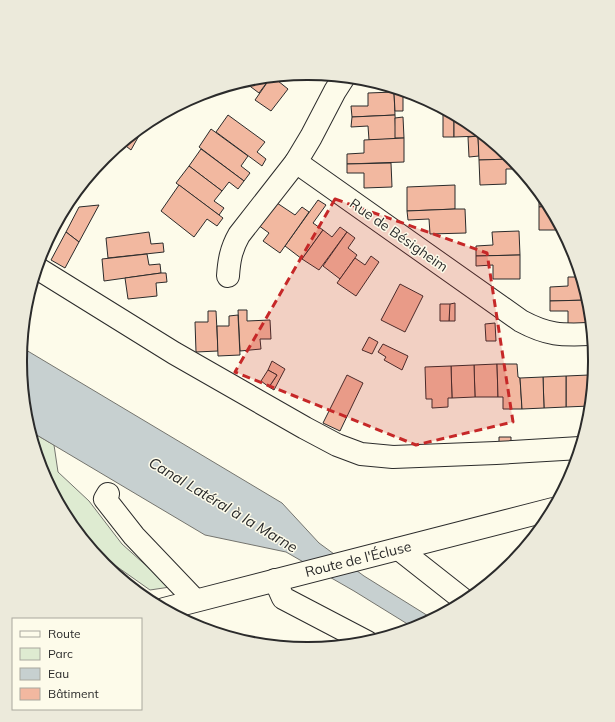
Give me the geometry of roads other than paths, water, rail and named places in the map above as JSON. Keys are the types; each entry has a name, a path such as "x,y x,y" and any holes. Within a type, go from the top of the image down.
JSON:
{"street":[{"path":"228,276 229,259 233,246 239,235 296,162 340,83"},
{"name":"Rue de Bésigheim","path":"296,162 521,321 537,330 552,334 587,334"},
{"path":"42,271 174,353 337,445 361,454 401,456 574,448"},
{"path":"108,494 105,499 134,536 194,600"},
{"name":"Route de l'Écluse","path":"171,606 544,511"},
{"path":"399,549 460,596"},
{"path":"274,580 283,598 357,637"}],"water":[{"name":"Canal Latéral à la Marne","path":"28,351 282,503 319,543 364,576 427,615 407,623 286,552 205,535 37,435 29,398"}]}
